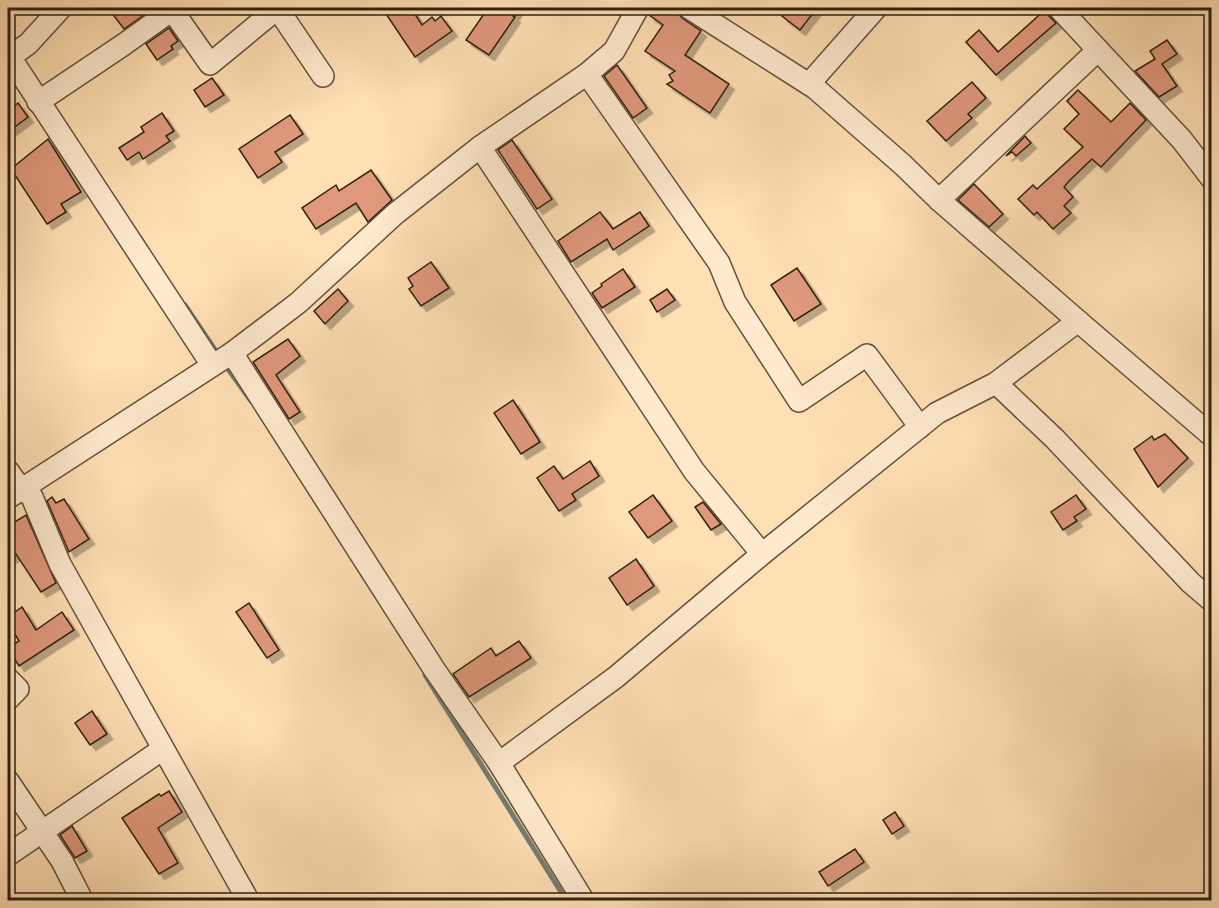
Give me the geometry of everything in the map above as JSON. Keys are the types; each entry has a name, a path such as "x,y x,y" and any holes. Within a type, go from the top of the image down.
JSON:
{"street":[{"path":"61,8 28,44 9,56 212,366"},
{"path":"38,102 172,10 210,64 277,8 323,76"},
{"path":"15,494 232,353 298,303 395,214 480,147 587,74 614,51 638,8"},
{"path":"689,8 809,84 903,165 939,200 1212,436"},
{"path":"809,84 876,8"},
{"path":"1059,8 1182,140 1212,179"},
{"path":"939,200 1098,50"},
{"path":"587,74 719,263 735,302 799,401 867,355 920,427"},
{"path":"480,147 694,471 762,555"},
{"path":"499,763 616,677 938,413 996,383 1078,321"},
{"path":"232,353 428,660 499,763 583,900"},
{"path":"996,383 1055,439 1191,583 1212,601"},
{"path":"8,471 15,494"},
{"path":"15,494 32,497 60,564 248,900"},
{"path":"8,679 18,689 8,699"},
{"path":"8,855 163,749"},
{"path":"8,781 62,861 82,900"}],"building":[{"path":"108,8 154,8 124,29"},
{"path":"382,8 411,8 422,25 432,17 435,21 441,16 452,31 415,57"},
{"path":"488,8 518,8 513,16 515,17 489,55 466,40"},
{"path":"651,8 676,8 682,18 701,31 685,55 729,84 710,113 667,84 673,81 669,75 675,71 645,51 663,25 649,15"},
{"path":"788,8 817,8 800,30 782,16"},
{"path":"1046,9 1056,23 996,75 966,42 979,30 998,52"},
{"path":"169,28 178,41 171,46 173,49 157,60 146,44"},
{"path":"1167,40 1177,54 1162,64 1177,86 1159,97 1135,71 1155,59 1150,51"},
{"path":"617,65 647,108 633,118 604,76"},
{"path":"212,78 224,95 205,107 194,90"},
{"path":"972,82 986,98 968,114 972,118 946,141 927,121"},
{"path":"1078,90 1111,122 1130,103 1146,120 1101,167 1092,159 1069,181 1064,187 1073,197 1064,206 1071,213 1053,229 1037,212 1034,215 1018,199 1033,185 1037,189 1083,147 1064,129 1079,114 1067,101"},
{"path":"18,103 28,117 8,132 8,111"},
{"path":"162,113 174,131 166,136 170,141 143,159 139,152 127,160 119,148 144,132 141,127"},
{"path":"290,115 303,134 275,152 282,162 258,178 239,149"},
{"path":"1025,136 1031,143 1016,156 1012,152 1006,156"},
{"path":"48,139 81,192 61,204 66,212 47,224 11,169"},
{"path":"512,140 552,199 537,209 498,150"},
{"path":"371,170 392,200 368,222 356,203 316,229 302,208 336,185 339,191"},
{"path":"974,184 1003,214 989,227 958,200"},
{"path":"600,212 613,229 640,212 649,226 613,250 607,239 571,262 558,241"},
{"path":"431,262 449,288 421,306 409,289 413,286 408,278"},
{"path":"797,268 821,304 794,321 771,285"},
{"path":"623,269 635,287 602,308 592,293"},
{"path":"338,289 348,301 325,324 314,311"},
{"path":"667,289 675,300 657,312 650,300"},
{"path":"288,339 300,356 276,375 300,412 289,419 253,362"},
{"path":"513,400 540,442 521,454 494,413"},
{"path":"1165,434 1188,458 1158,487 1134,449 1152,436 1154,440"},
{"path":"590,461 599,476 572,494 576,500 559,511 537,478 554,466 563,479"},
{"path":"653,495 672,521 648,538 629,512"},
{"path":"1076,495 1086,509 1074,517 1077,521 1063,530 1051,512"},
{"path":"52,497 56,503 64,499 89,539 69,552 47,501"},
{"path":"703,502 721,524 711,530 695,507"},
{"path":"26,515 56,583 41,592 16,554 8,560 8,526"},
{"path":"636,559 654,586 627,605 609,578"},
{"path":"249,603 279,650 267,658 236,612"},
{"path":"22,607 36,630 62,612 74,630 19,666 8,648 19,641 8,622 8,617"},
{"path":"519,641 531,658 469,697 453,674 491,648 496,656"},
{"path":"92,711 107,734 90,745 75,723"},
{"path":"169,791 182,812 158,828 178,863 159,874 122,818 159,794 161,796"},
{"path":"895,812 904,826 892,834 883,820"},
{"path":"72,826 87,851 75,858 60,835"},
{"path":"855,849 864,862 828,886 819,872"}],"waterway":[{"path":"8,35 15,47"},
{"path":"185,305 220,357"},
{"path":"225,365 251,401"},
{"path":"425,675 566,900"}]}
